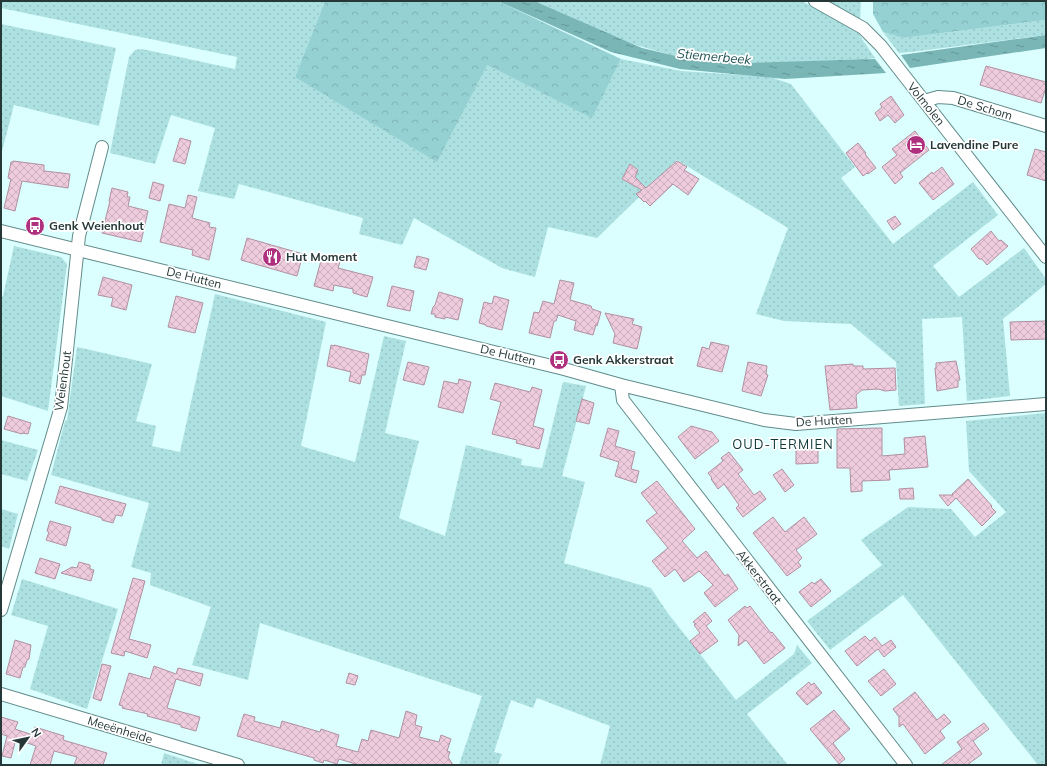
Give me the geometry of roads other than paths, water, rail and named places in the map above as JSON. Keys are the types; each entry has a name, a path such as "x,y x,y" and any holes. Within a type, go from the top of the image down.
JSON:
{"street":[{"name":"Volmolen","path":"815,1 863,28 881,46 1046,257"},
{"name":"De Schom","path":"924,101 938,97 953,98 1046,126"},
{"name":"Weienhout","path":"1,610 60,407 80,236 102,147"},
{"name":"De Hutten","path":"1,231 564,369 764,420 796,424 1046,404"},
{"name":"Akkerstraat","path":"621,384 623,400 906,765"},
{"name":"Meeënheide","path":"1,694 238,765"}],"water":[{"path":"498,1 534,1 642,48 676,56 746,63 875,59 886,73 785,79 680,69 611,52"},
{"path":"1046,35 1046,48 910,68 901,55"}],"place":[{"name":"Lavendine Pure","path":"916,145"},
{"name":"Genk Weienhout","path":"35,226"},
{"name":"Hut Moment","path":"272,257"},
{"name":"Genk Akkerstraat","path":"559,360"}],"district":[{"name":"OUD-TERMIEN","path":"783,444"}],"water label":[{"name":"Stiemerbeek","path":"714,56"}]}
